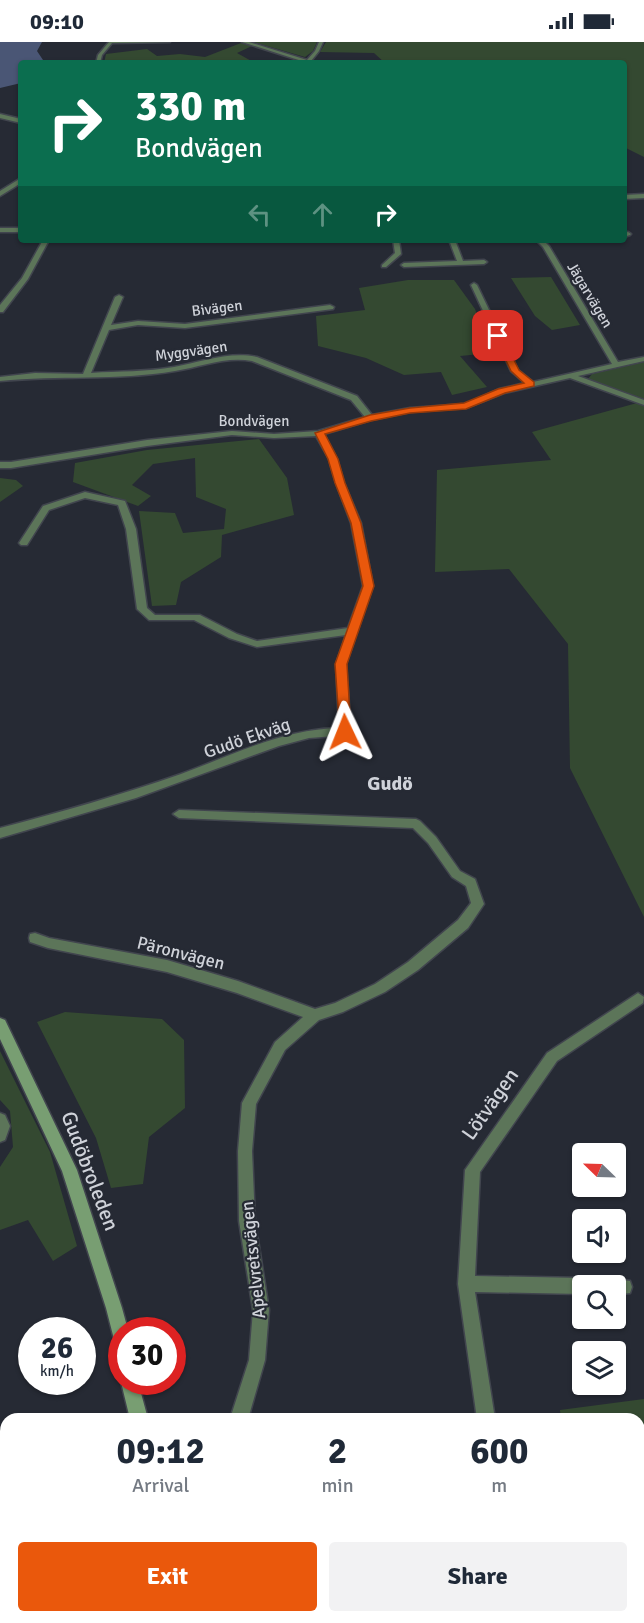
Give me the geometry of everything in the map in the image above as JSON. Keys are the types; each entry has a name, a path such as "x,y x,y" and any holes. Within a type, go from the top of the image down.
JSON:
{"main road":[{"name":"Gudöbroleden","path":"0,1024 69,1170 116,1317"},
{"path":"133,1395 138,1413"}],"street":[{"path":"99,60 111,42 168,42"},
{"path":"244,42 303,60"},
{"path":"311,60 321,42"},
{"path":"0,116 18,120"},
{"path":"0,194 18,182"},
{"path":"627,197 644,196"},
{"path":"0,230 18,230"},
{"path":"0,310 25,279 44,243"},
{"path":"384,266 398,254 396,243"},
{"path":"453,243 461,263"},
{"name":"Jägarvägen","path":"542,243 616,365"},
{"path":"404,265 484,262"},
{"path":"474,285 515,371 531,384"},
{"path":"86,376 119,297"},
{"name":"Bivägen","path":"106,328 138,323 185,326 330,306"},
{"name":"Myggvägen","path":"0,380 35,375 86,376 175,369 195,363 243,357 254,359 354,398 370,418"},
{"name":"Bondvägen","path":"0,465 232,433 274,436 319,433 370,418 410,410 466,406 502,391 644,359"},
{"path":"572,376 644,403"},
{"name":"Gudö Ekväg","path":"0,833 47,821 210,768 257,748 324,731 345,732 341,664 368,586 366,564 356,523 333,459 319,433"},
{"path":"24,543 46,508 85,495 122,503 131,529 142,609 153,618 196,617 233,636 257,644 351,631"},
{"name":"Apelvretsvägen","path":"179,814 416,824 432,840 456,874 471,883 478,904 463,924 413,966 380,988 339,1008 315,1016 280,1046 249,1103 245,1151 247,1221 261,1310 257,1360 241,1413"},
{"name":"Päronvägen","path":"34,938 48,943 167,966 238,987 315,1016"},
{"name":"Lötvägen","path":"485,1413 466,1284 473,1170 552,1058 638,999"},
{"path":"0,1120 3,1126 0,1135"},
{"path":"466,1284 572,1286"}],"green space":[{"path":"253,42 317,42 313,51 305,57"},
{"path":"326,42 644,42 644,157 627,148 627,60 382,60 374,53 320,52"},
{"path":"241,43 252,46 237,53 250,60 105,60 106,54 147,49 157,56 180,54 205,57"},
{"path":"551,277 580,325 552,330 535,316 511,278"},
{"path":"408,280 454,280 475,309 491,353 460,356 487,387 452,395 441,372 404,375 366,358 318,346 316,316 365,310 359,288"},
{"path":"644,362 644,399 588,379 592,374"},
{"path":"637,403 644,406 644,917 570,768 568,644 509,569 435,572 437,470 551,460 532,432"},
{"path":"259,439 287,478 294,515 222,535 221,557 181,582 176,605 152,606 139,511 175,513 183,533 224,529 226,509 196,497 195,458 153,464 132,485 151,496 138,506 73,482 75,463 147,450"},
{"path":"0,478 16,480 23,486 0,502"},
{"path":"65,1012 162,1019 184,1040 185,1108 149,1137 143,1184 111,1188 96,1138 37,1022"},
{"path":"0,1051 50,1152 77,1246 53,1261 28,1220 0,1230 0,1167 13,1147 10,1111 0,1100"},
{"path":"644,1399 644,1413 560,1413 560,1410"}],"water":[{"path":"0,42 42,42 37,51 43,60 18,60 18,84 0,88"}],"district":[{"name":"Gudö","path":"390,783"}],"route":[{"path":"345,732 341,664 368,586 366,564 356,523 333,459 319,433 370,418 410,410 466,406 502,391 531,384 515,371 498,336"}]}
